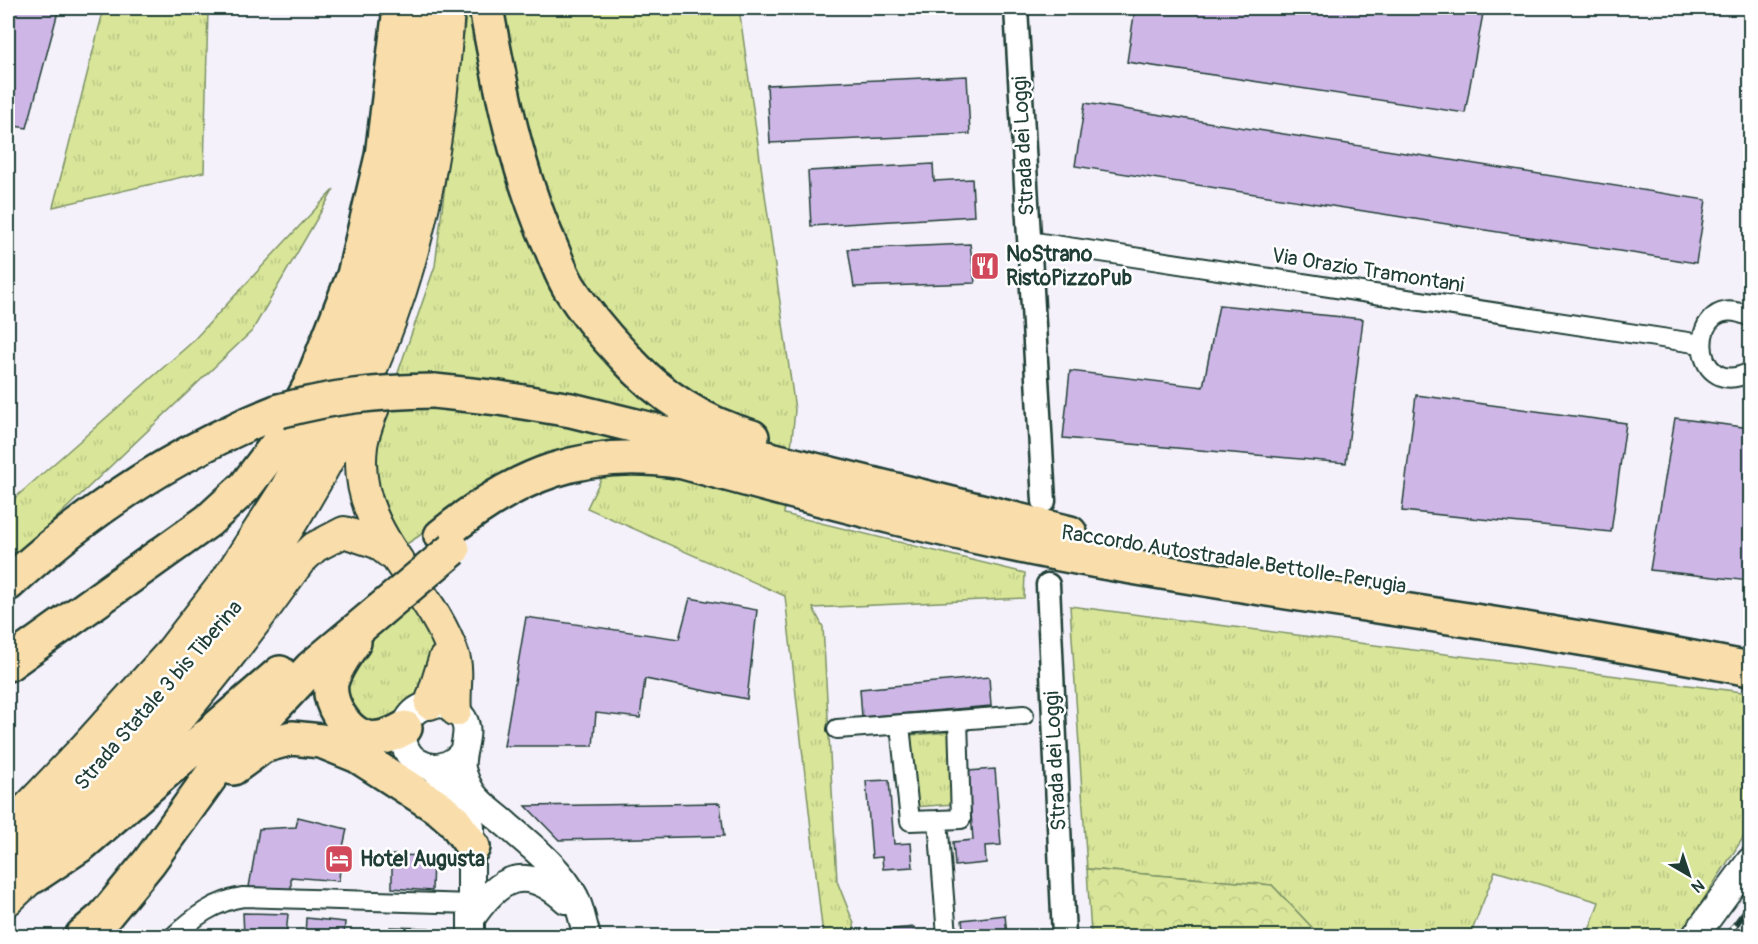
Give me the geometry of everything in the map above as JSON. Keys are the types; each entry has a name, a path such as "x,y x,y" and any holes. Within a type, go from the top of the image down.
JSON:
{"highway":[{"path":"8,664 208,521 245,487 282,438 310,384 354,275 382,156 400,8"},
{"name":"Strada Statale 3 bis Tiberina","path":"8,828 146,679 227,579 285,489 339,388 379,282 410,161 423,63 426,8"},
{"name":"Strada Statale 3 bis Tiberina","path":"21,868 103,764 187,669 247,593 307,500 362,393 401,290 433,165 445,65 448,8"},
{"path":"486,8 505,111 530,200 568,286 604,334 642,376 686,410 725,451"},
{"path":"433,165 422,266 362,444 360,466 364,489 379,531 391,554 434,613 455,659 443,707"},
{"path":"8,584 72,528 143,477 226,432 279,411 328,398 370,393 434,391 499,398 571,410 725,451 975,536 1102,562 1274,578 1750,669"},
{"path":"21,868 100,829 447,543 554,485 580,477 638,472 725,451"},
{"name":"Raccordo Autostradale Bettolle-Perugia","path":"725,451 1101,541 1274,578 1629,623 1750,646"},
{"path":"8,900 21,868 134,771 207,685 300,561 315,547 344,532 377,543 391,554"},
{"path":"373,603 342,658 332,683 331,697 338,713 351,729 364,737 380,738 405,728"},
{"path":"82,936 104,917 184,816 216,769 373,603"},
{"path":"184,816 239,762 263,746 292,738 321,741 358,756 439,808 454,821 473,848"}],"main road":[{"path":"471,920 473,848 471,826 466,813 433,768 416,761 409,755 404,737 405,728 414,713 443,707 466,726 468,734 463,752 462,769 474,795 545,859 569,887 576,899 584,926"},
{"path":"433,768 450,765 463,752"},
{"path":"1695,936 1750,861"},
{"path":"471,920 486,895 521,877 540,880 551,886 584,926"}],"street":[{"name":"Strada dei Loggi","path":"1016,8 1044,501"},
{"name":"Via Orazio Tramontani","path":"1029,241 1701,344"},
{"path":"1750,317 1738,312 1717,316 1708,323 1701,344 1706,362 1721,375 1740,376 1750,372"},
{"name":"Strada dei Loggi","path":"1048,585 1064,936"},
{"path":"837,729 1024,715"},
{"path":"900,725 910,821 961,819 958,720"},
{"path":"938,820 947,936"},
{"path":"174,936 212,908 230,899 243,897 471,920"}],"green space":[{"path":"104,8 208,8 204,172 53,207"},
{"path":"467,8 739,8 795,410 784,514 1025,573 1024,598 813,608 823,627 837,881 854,924 855,936 823,936 785,596 587,508 616,448 527,466 402,547 368,459 435,266"},
{"path":"334,189 252,331 8,564 8,504 190,344"},
{"path":"412,602 437,651 435,682 390,721 375,728 342,702 348,658"},
{"path":"1070,606 1750,693 1750,827 1680,936 1587,936 1599,902 1495,871 1470,936 1320,936 1272,885 1087,869"},
{"path":"952,732 954,804 914,807 910,735"},
{"path":"1087,869 1272,885 1320,936 1091,936"}],"building":[{"path":"8,8 59,8 27,128 8,125"},
{"path":"1135,8 1484,8 1465,113 1127,62"},
{"path":"967,76 970,134 770,143 767,85"},
{"path":"1085,103 1706,200 1696,263 1075,166"},
{"path":"933,164 934,181 972,179 974,216 811,226 808,171"},
{"path":"970,244 975,283 854,287 848,249"},
{"path":"1219,305 1363,319 1346,463 1063,438 1070,371 1203,387"},
{"path":"1416,395 1626,423 1611,532 1402,511"},
{"path":"1675,418 1750,428 1750,581 1650,570"},
{"path":"690,598 757,610 747,699 645,679 640,718 596,713 593,746 504,746 526,617 679,639"},
{"path":"989,677 991,706 862,717 860,689"},
{"path":"995,769 1001,845 985,846 986,863 955,866 953,842 973,840 968,771"},
{"path":"889,780 894,844 911,843 913,867 883,869 882,857 872,858 866,781"},
{"path":"720,803 724,836 559,840 526,806"},
{"path":"298,817 347,829 343,847 350,852 348,867 340,867 339,881 291,877 291,889 249,887 259,829 296,827"},
{"path":"392,855 433,856 432,891 392,888"},
{"path":"243,913 288,914 286,936 244,936"},
{"path":"1005,915 1007,936 964,936 962,920"},
{"path":"306,918 345,922 344,936 305,936"},
{"path":"390,927 429,928 429,936 390,936"},
{"path":"914,927 915,936 884,936 883,930"}],"railway":[{"path":"1727,936 1750,905"}],"place":[{"name":"NoStrano RistoPizzoPub","path":"985,266"},
{"name":"Hotel Augusta","path":"339,859"}]}
